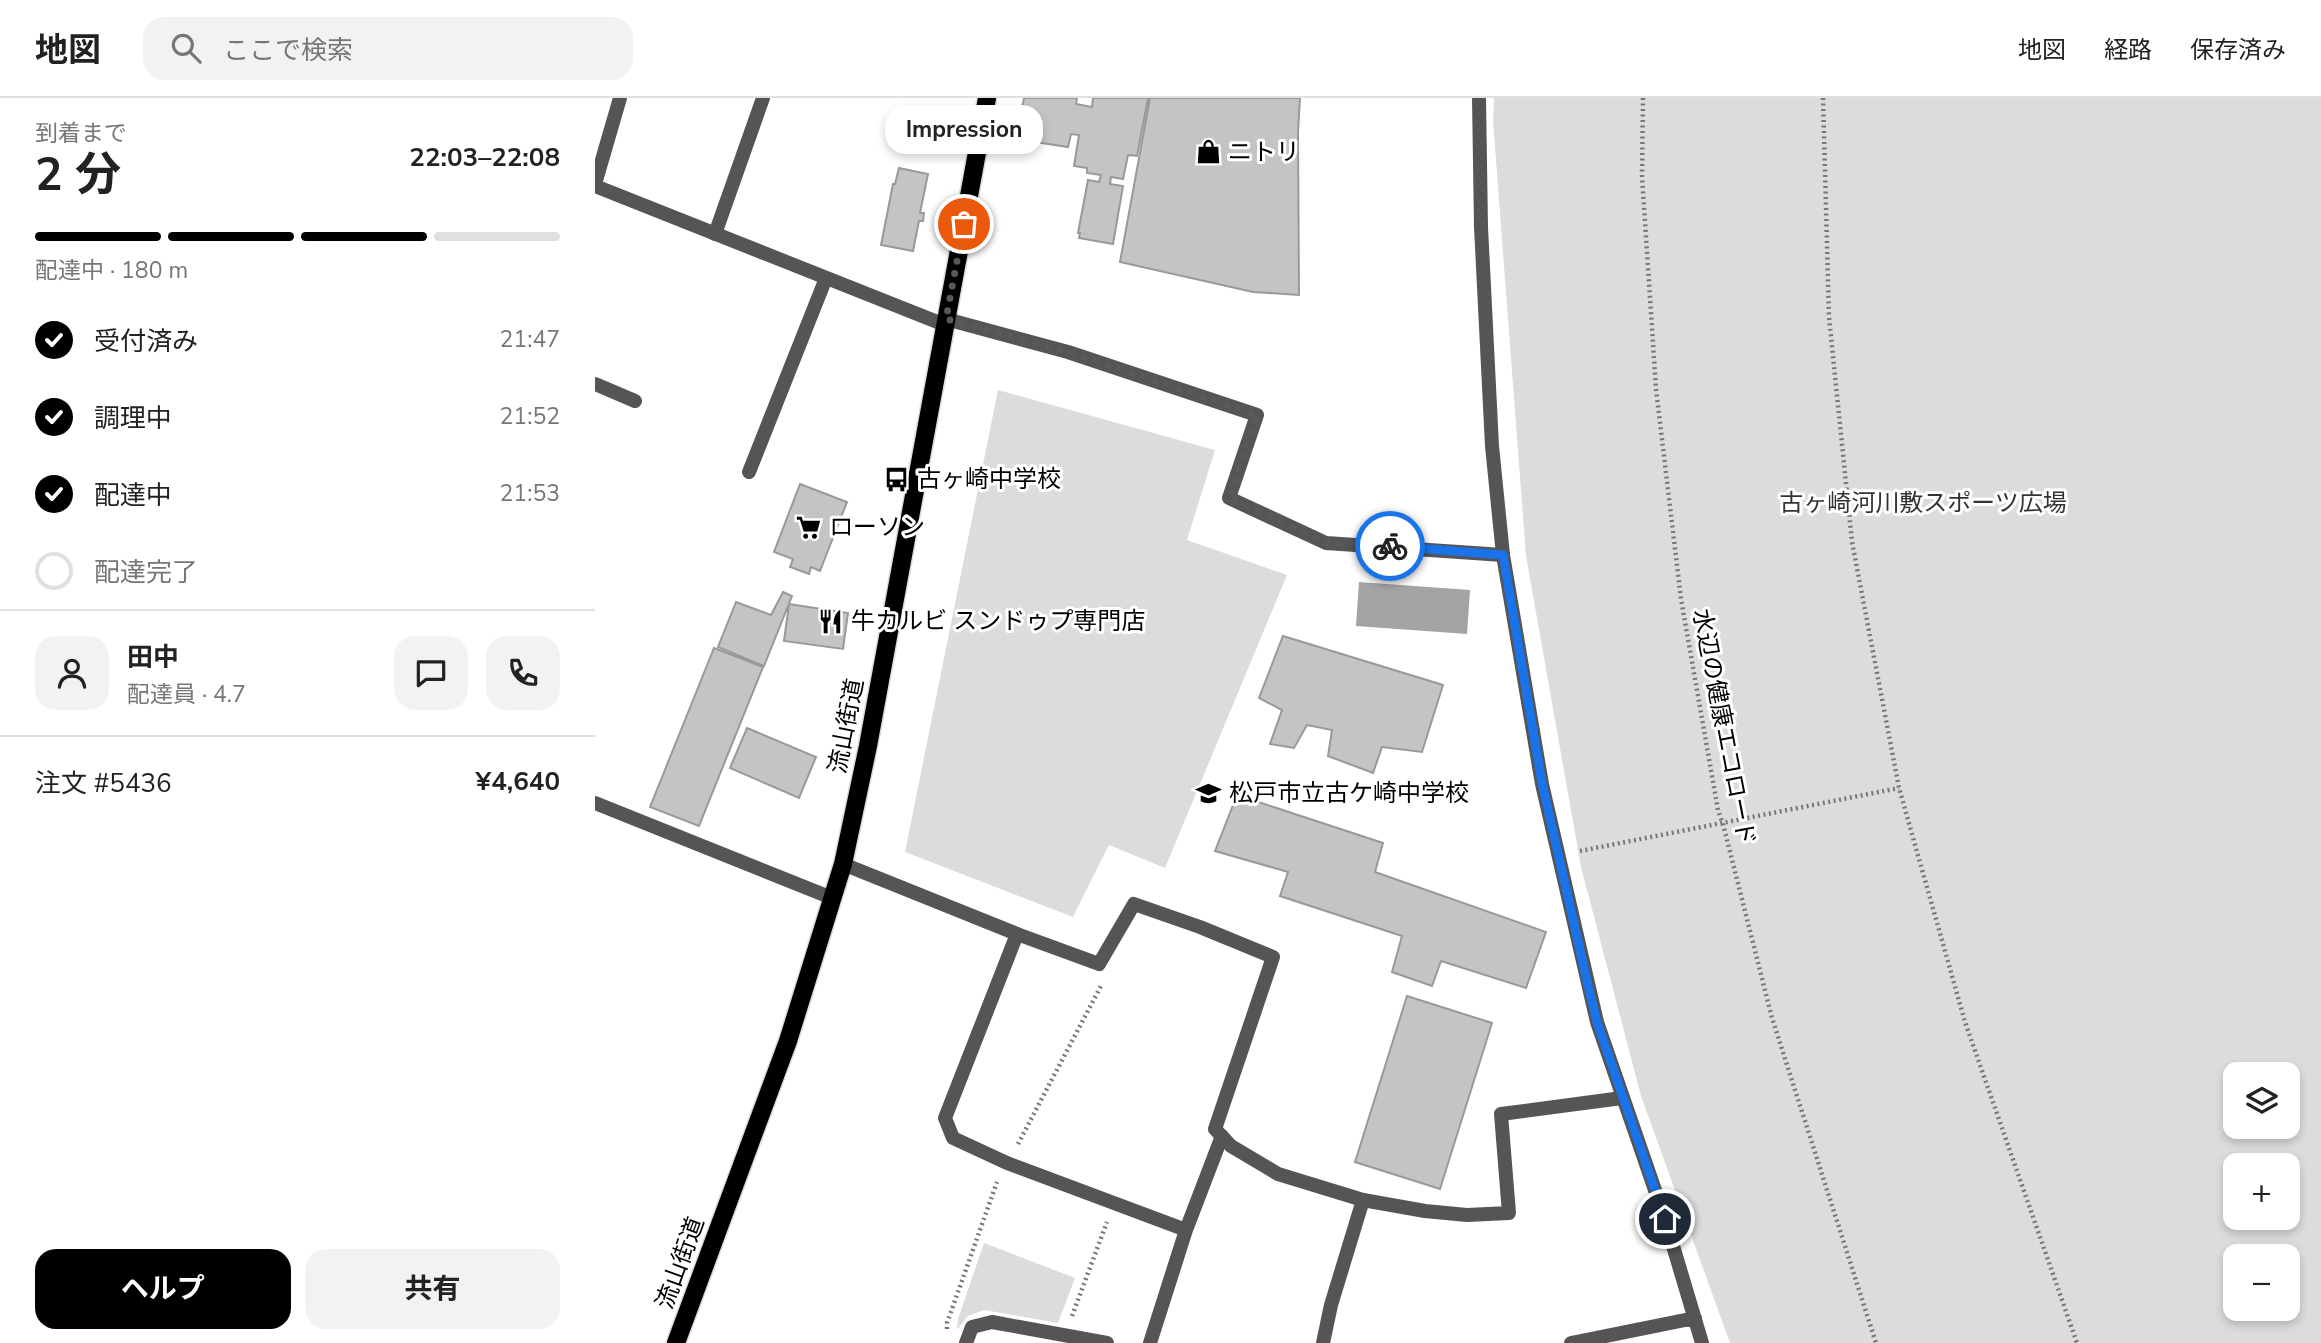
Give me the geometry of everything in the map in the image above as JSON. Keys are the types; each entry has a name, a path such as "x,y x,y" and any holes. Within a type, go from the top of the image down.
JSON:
{"main road":[{"name":"流山街道","path":"676,1343 788,1041 843,864 868,746 987,98"}],"street":[{"path":"620,98 595,185 826,278 945,322 1068,352 1257,415 1229,498 1326,543 1503,555"},
{"path":"715,234 763,98"},
{"path":"1479,98 1481,227 1492,446 1503,555 1542,783 1597,1022 1665,1219 1702,1343"},
{"path":"749,472 826,278"},
{"path":"595,384 635,401"},
{"path":"595,803 832,898"},
{"path":"843,864 1099,964 1134,904 1273,957 1215,1129 1231,1146 1278,1174 1363,1200 1457,1214 1509,1213 1501,1114 1622,1098"},
{"path":"1017,934 945,1118 953,1138 1007,1163 1186,1230"},
{"path":"1150,1343 1186,1230 1222,1136"},
{"path":"1323,1343 1331,1305 1363,1200"},
{"path":"1571,1343 1695,1318"},
{"path":"966,1343 972,1327 992,1322 1107,1343"}],"path":[{"name":"水辺の健康エコロード","path":"1643,98 1641,176 1656,389 1681,599 1718,810 1772,1018 1876,1343"},
{"path":"1823,98 1829,317 1852,542 1899,788 1965,1022 2077,1343"},
{"path":"1575,852 1899,788"},
{"path":"948,1333 947,1323 999,1178 1105,978 1099,964"},
{"path":"1074,1311 1114,1203"}],"green space":[{"name":"古ヶ崎河川敷スポーツ広場","path":"1494,98 2321,98 2321,1343 1730,1343 1641,1096 1581,867 1526,556 1493,121"},
{"path":"998,390 1215,450 1187,540 1287,575 1165,868 1109,845 1073,917 905,852"},
{"path":"984,1243 1075,1278 1058,1323 984,1310 968,1316 957,1330 958,1319"}],"shaded area":[{"path":"1359,582 1470,590 1467,634 1356,626"}],"building":[{"path":"1024,98 1077,98 1076,104 1092,107 1093,98 1148,98 1137,156 1128,155 1123,179 1111,177 1110,184 1123,186 1113,244 1079,238 1088,180 1099,182 1101,175 1087,173 1087,168 1074,166 1079,135 1071,134 1068,147 1016,139"},
{"path":"1150,98 1300,98 1299,295 1253,292 1120,262"},
{"path":"899,168 928,174 920,213 924,213 923,221 919,221 913,251 881,245 893,184"},
{"path":"800,484 847,502 820,571 811,567 809,574 790,567 793,559 774,552"},
{"path":"783,592 792,596 764,666 718,647 736,602 771,615"},
{"path":"789,604 848,613 843,649 784,641"},
{"path":"1283,636 1443,685 1422,752 1382,747 1373,773 1328,756 1332,730 1307,725 1294,748 1270,744 1282,710 1259,698"},
{"path":"714,648 763,667 699,826 650,807"},
{"path":"747,728 816,757 799,798 730,768"},
{"path":"1237,795 1383,843 1375,872 1546,932 1526,988 1441,961 1432,986 1392,972 1402,936 1280,896 1288,872 1215,851"},
{"path":"1407,996 1492,1023 1440,1189 1355,1162"}],"way so far":[{"path":"964,224 946,319 1068,352 1257,415 1229,498 1326,543 1390,546"}],"place":[{"name":"ニトリ","path":"1208,152"},
{"name":"Impression","path":"964,224"},
{"name":"古ヶ崎中学校","path":"897,479"},
{"name":"ローソン","path":"809,527"},
{"name":"牛カルビ スンドゥプ専門店","path":"831,621"},
{"name":"松戸市立古ケ崎中学校","path":"1209,793"}],"route":[{"path":"1390,546 1503,555 1542,783 1597,1022 1665,1219"}]}
